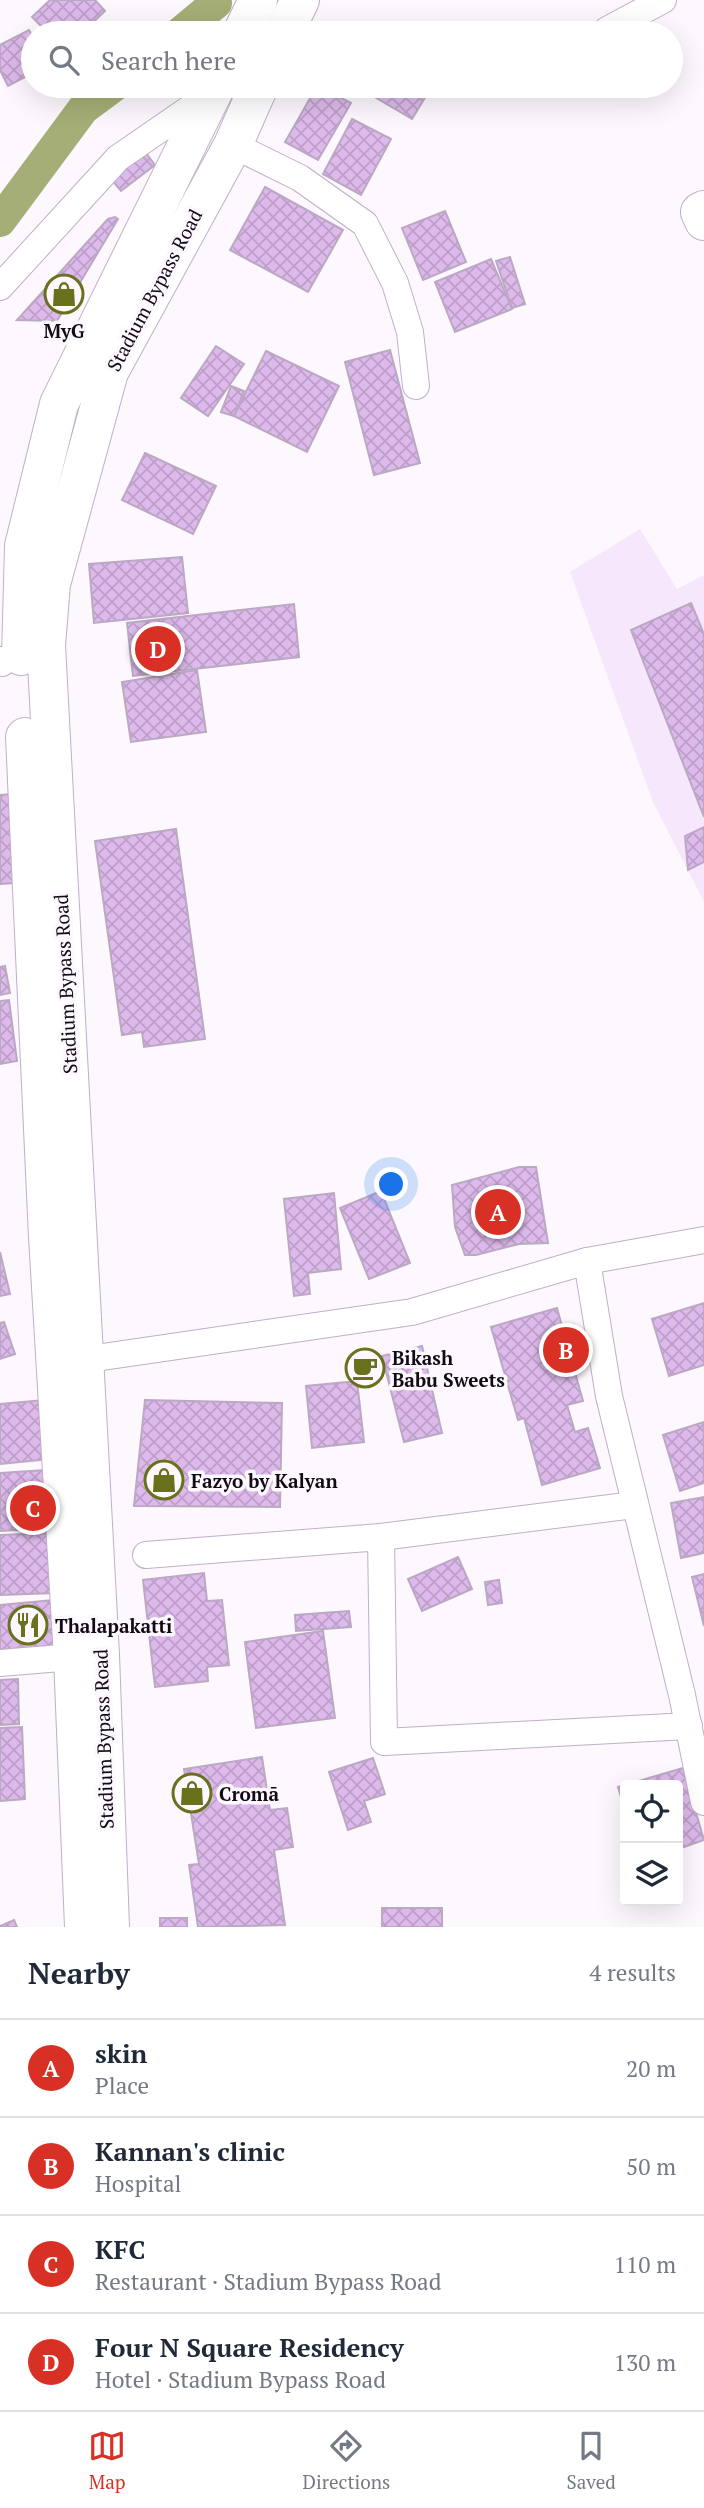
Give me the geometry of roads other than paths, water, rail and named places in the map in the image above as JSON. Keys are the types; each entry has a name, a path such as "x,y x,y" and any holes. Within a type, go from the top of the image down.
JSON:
{"street":[{"path":"248,21 258,0"},
{"path":"290,21 300,0"},
{"path":"624,21 663,0"},
{"path":"0,287 118,158 206,98"},
{"name":"Stadium Bypass Road","path":"110,1927 70,1362 6,660 24,546 59,404 214,98"},
{"name":"Stadium Bypass Road","path":"84,1927 73,1657 70,1362 46,645 51,584 109,372 233,145 254,98"},
{"path":"233,145 300,178 365,224 395,283 410,332 416,386"},
{"path":"704,210 700,212 704,221"},
{"path":"70,1362 412,1312 587,1261 704,1240"},
{"path":"587,1261 609,1396 689,1726 704,1802"},
{"path":"145,1555 382,1536 634,1505"},
{"path":"382,1536 384,1742 689,1726"},
{"path":"0,1663 73,1657"}],"waterway":[{"path":"194,21 216,3"},
{"path":"0,221 83,109 98,98"}],"place":[{"name":"MyG","path":"64,294"},
{"name":"Four N Square Residency","path":"158,649"},
{"name":"skin","path":"498,1212"},
{"name":"Kannan's clinic","path":"566,1350"},
{"name":"Bikash Babu Sweets","path":"365,1368"},
{"name":"Fazyo by Kalyan","path":"164,1480"},
{"name":"KFC","path":"33,1508"},
{"name":"Thalapakatti","path":"28,1625"},
{"name":"Cromā","path":"192,1793"}]}
